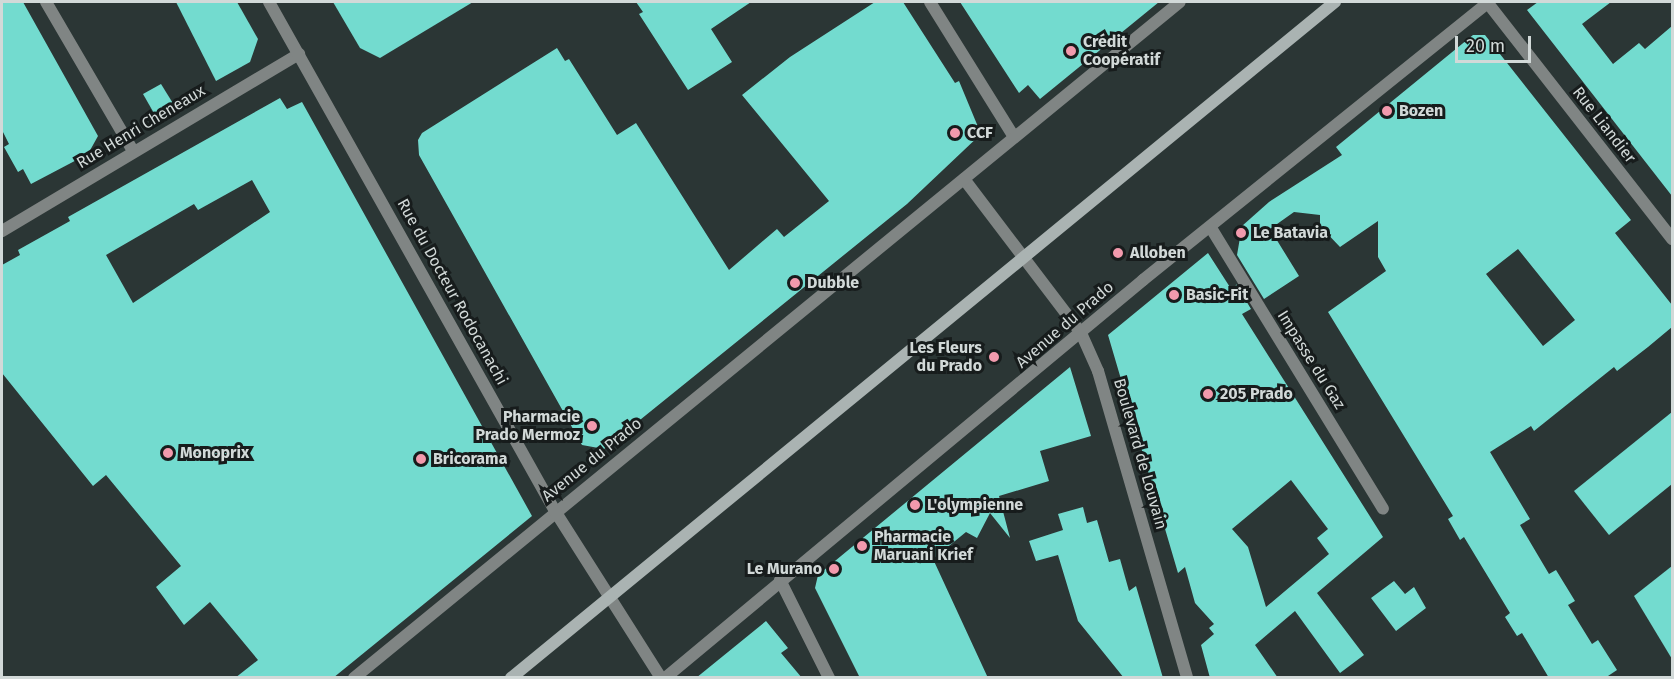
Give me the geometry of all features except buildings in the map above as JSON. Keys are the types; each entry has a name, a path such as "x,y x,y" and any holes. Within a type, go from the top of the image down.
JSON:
{"main road":[{"path":"511,678 1335,2"}],"street":[{"path":"46,2 133,150"},
{"name":"Rue du Docteur Rodocanachi","path":"269,2 555,511 609,596"},
{"path":"930,2 1014,137"},
{"name":"Avenue du Prado","path":"354,678 555,511 1180,2"},
{"name":"Avenue du Prado","path":"609,596 663,678 1081,333 1488,2"},
{"name":"Rue Liandier","path":"1488,2 1672,239"},
{"name":"Rue Henri Cheneaux","path":"2,231 133,150 299,54"},
{"path":"964,179 1024,258"},
{"name":"Impasse du Gaz","path":"1211,228 1383,509"},
{"name":"Boulevard de Louvain","path":"1024,258 1081,333 1098,371 1187,678"},
{"path":"780,580 829,678"}],"place":[{"name":"Crédit Coopératif","path":"1071,51"},
{"name":"Bozen","path":"1387,111"},
{"name":"CCF","path":"955,133"},
{"name":"Le Batavia","path":"1241,233"},
{"name":"Alloben","path":"1118,253"},
{"name":"Dubble","path":"795,283"},
{"name":"Basic-Fit","path":"1174,295"},
{"name":"Les Fleurs du Prado","path":"994,357"},
{"name":"205 Prado","path":"1208,394"},
{"name":"Pharmacie Prado Mermoz","path":"592,426"},
{"name":"Monoprix","path":"168,453"},
{"name":"Bricorama","path":"421,459"},
{"name":"L'olympienne","path":"915,505"},
{"name":"Pharmacie Maruani Krief","path":"862,546"},
{"name":"Le Murano","path":"834,569"}]}
